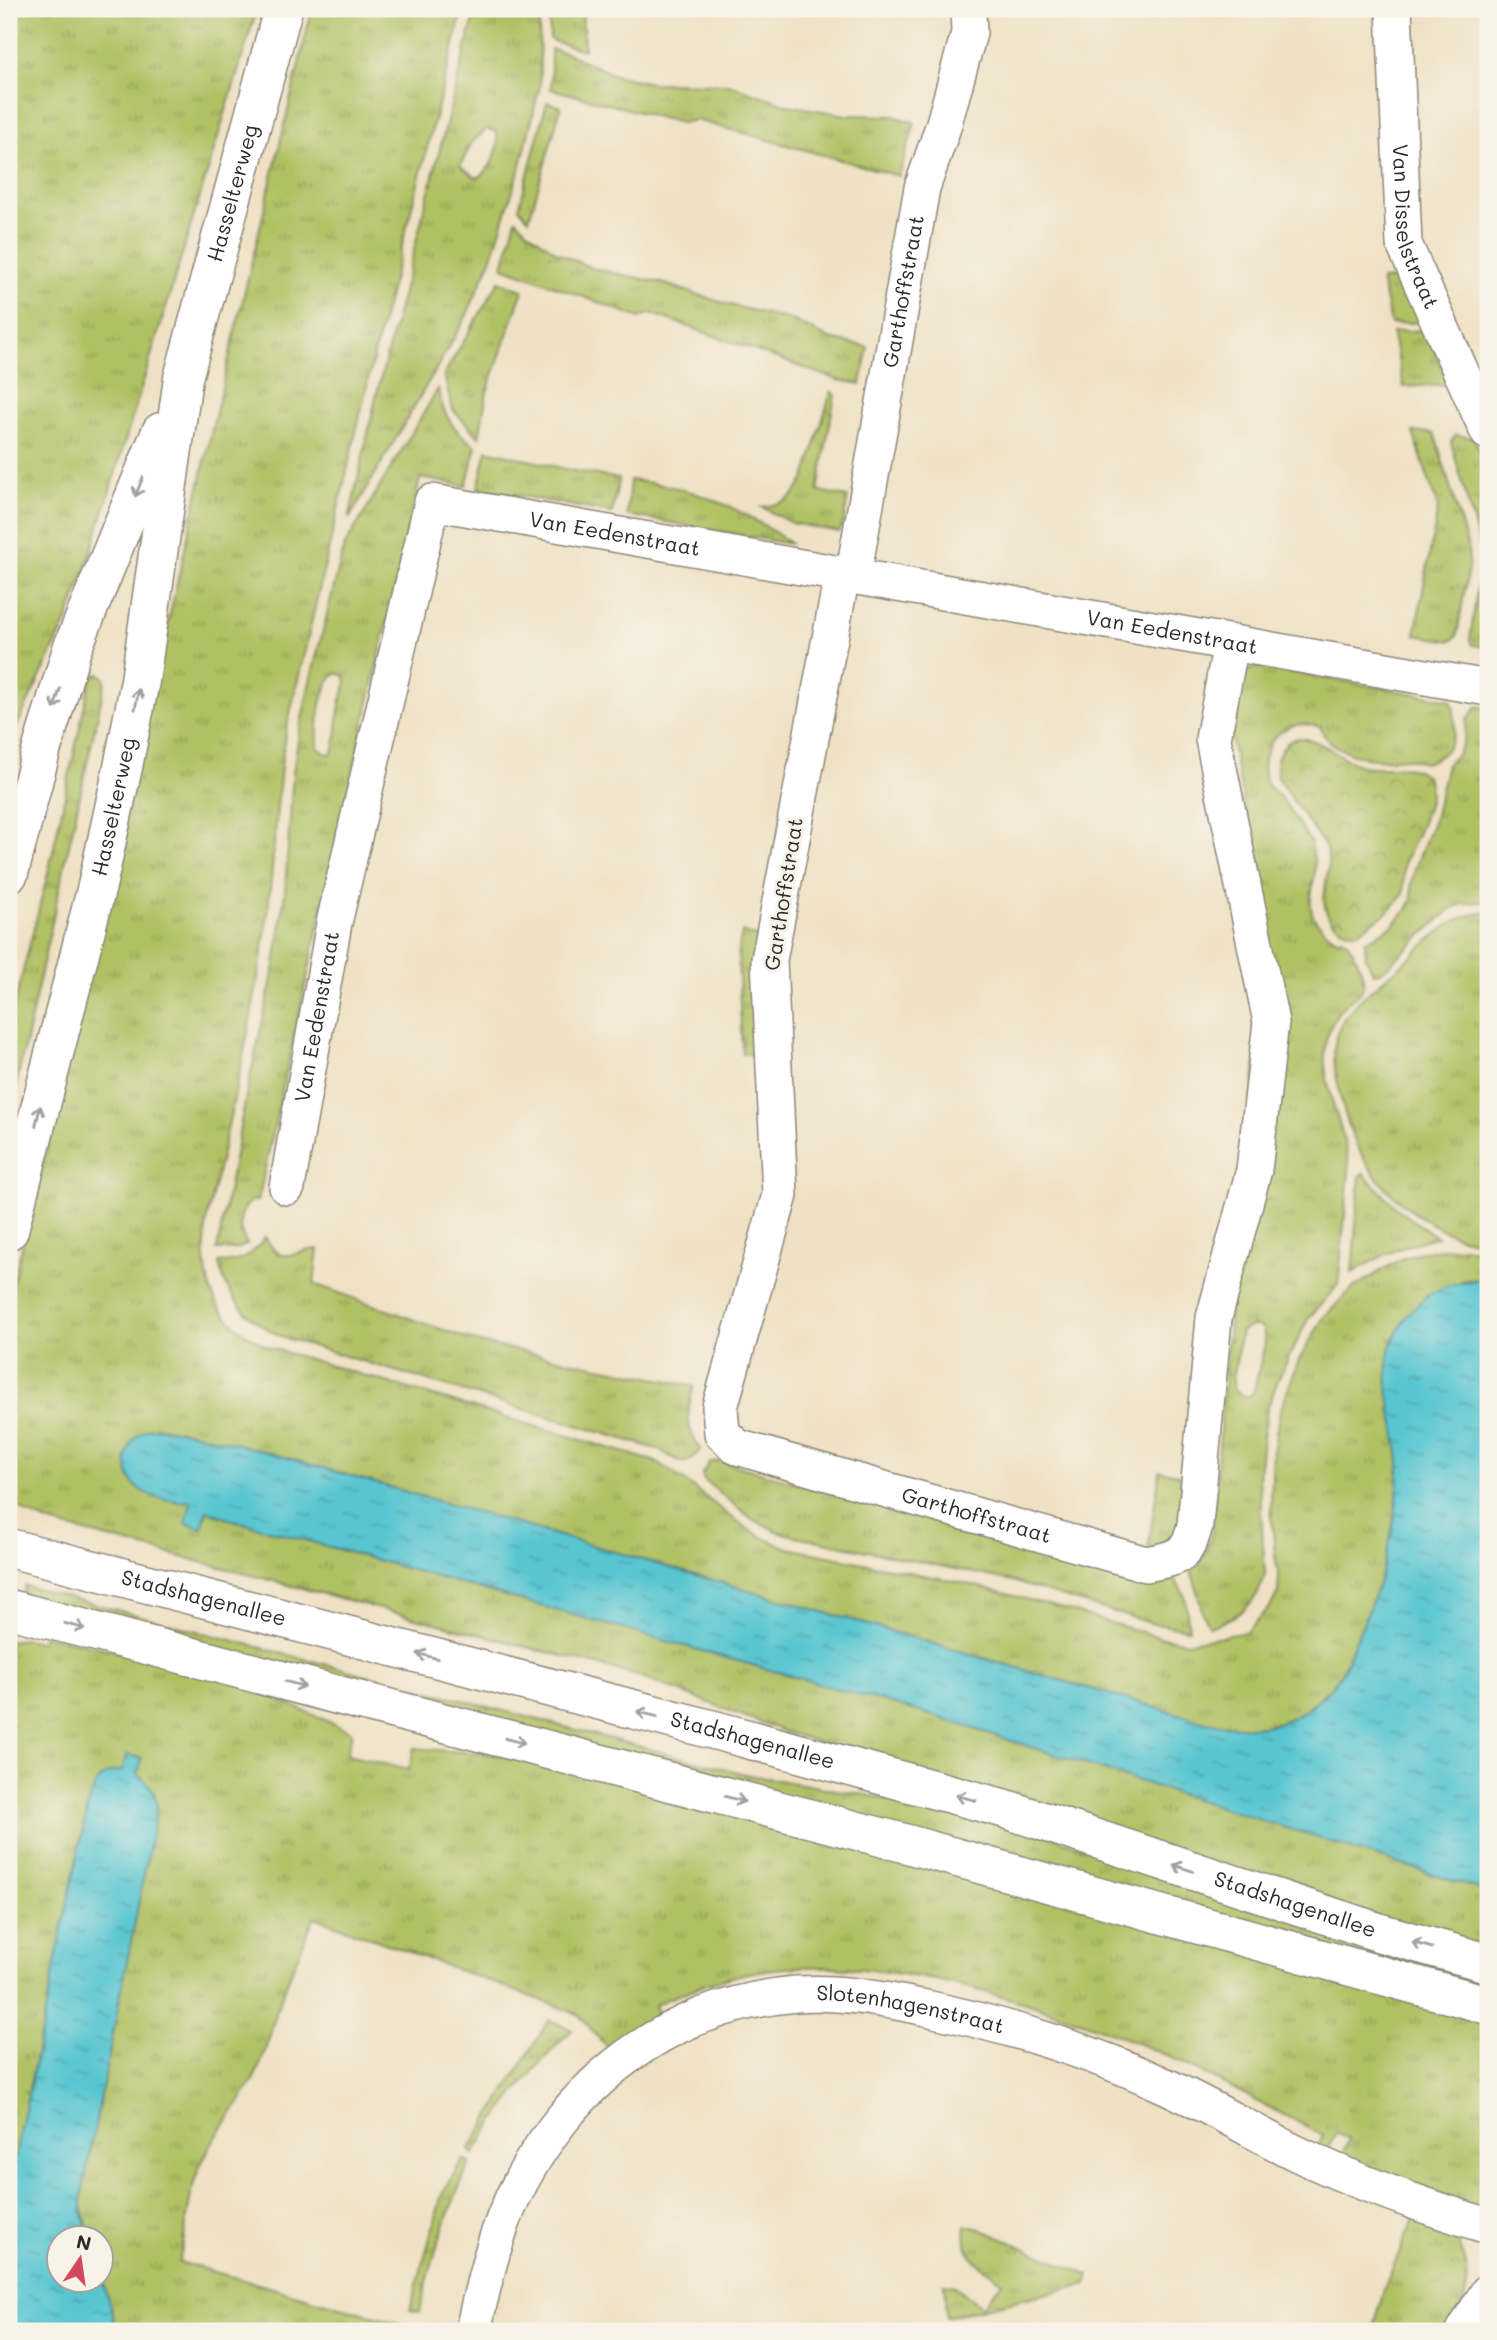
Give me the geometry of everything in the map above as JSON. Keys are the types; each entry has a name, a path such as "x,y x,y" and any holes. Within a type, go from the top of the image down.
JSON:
{"main road":[{"name":"Hasselterweg","path":"9,1230 97,886 124,766 140,681 183,378 283,9"},
{"name":"Hasselterweg","path":"9,873 72,649 183,378"},
{"name":"Stadshagenallee","path":"9,1548 714,1730 1006,1809 1381,1933 1488,1963"},
{"name":"Stadshagenallee","path":"9,1609 886,1839 1488,2005"}],"street":[{"name":"Garthoffstraat","path":"968,9 968,33 943,127 922,188 848,576 769,960 780,1195 720,1407 722,1433 737,1447 1146,1564 1176,1559 1191,1541 1195,1525 1214,1318 1254,1170 1271,1022 1213,739 1231,643"},
{"name":"Van Disselstraat","path":"1394,9 1404,244 1488,432"},
{"name":"Van Eedenstraat","path":"287,1187 334,923 432,502 1488,688"},
{"name":"Slotenhagenstraat","path":"473,2331 498,2232 513,2197 546,2140 578,2099 615,2065 650,2041 686,2022 763,1998 797,1994 831,1993 897,2002 985,2021 1053,2042 1165,2086 1352,2178 1488,2226"},
{"path":"1464,2331 1488,2292"}],"green space":[{"path":"9,9 257,9 86,569 67,621 9,742"},
{"path":"312,9 463,9 378,338 285,735 264,941 231,1114 207,1218 205,1240 207,1278 212,1294 232,1323 268,1347 656,1462 752,1531 788,1548 964,1583 1159,1637 1189,1642 1246,1632 1271,1606 1278,1592 1279,1577 1271,1506 1273,1452 1280,1411 1298,1362 1323,1318 1353,1288 1399,1260 1424,1251 1465,1247 1488,1253 1488,1279 1464,1280 1426,1295 1388,1369 1399,1465 1397,1501 1389,1548 1375,1598 1340,1675 1331,1687 1304,1711 1284,1721 1265,1726 1238,1728 1206,1722 288,1458 160,1427 146,1430 176,1502 191,1502 187,1524 202,1527 207,1510 226,1518 924,1713 1488,1892 1488,1952 783,1731 639,1676 51,1523 27,1513 9,1499 9,1298 67,1068 213,425"},
{"path":"476,9 539,9 540,85 522,161 492,257 466,317 349,519 376,397","holes":["487,129 496,132 498,144 494,158 487,170 477,178 460,166 472,142"]},
{"path":"549,9 582,9 584,50 550,38"},
{"path":"551,49 567,53 614,75 651,83 728,84 788,105 846,115 893,116 915,123 899,176 696,120 681,123 551,89"},
{"path":"547,102 561,107 529,219 519,208"},
{"path":"516,219 558,253 591,268 662,283 726,304 794,321 830,339 868,347 861,384 838,380 650,313 640,318 503,267"},
{"path":"1402,279 1423,322 1391,324 1381,280"},
{"path":"499,281 523,290 487,392 479,437 453,410 444,375"},
{"path":"1426,330 1447,380 1442,385 1404,387 1392,332"},
{"path":"438,389 450,422 476,446 466,486 420,478 258,1201 251,1201 241,1216 241,1233 247,1244 237,1249 217,1250 246,1096 275,965 285,892 293,773 299,733 344,547","holes":["336,673 344,675 346,686 340,704 336,742 331,754 327,754 318,748 320,708 331,679"]},
{"path":"831,392 835,394 818,491 848,497 839,532 791,523 762,507 788,499 801,485"},
{"path":"1413,432 1435,435 1468,548 1469,564 1457,636 1451,641 1415,635 1438,508"},
{"path":"1456,435 1474,438 1488,469 1488,647 1472,645 1470,640 1482,553 1451,442"},
{"path":"487,450 619,479 612,513 478,488"},
{"path":"630,480 675,488 715,500 753,519 791,544 627,515"},
{"path":"1260,667 1451,700 1455,721 1448,747 1442,754 1424,763 1406,758 1375,759 1360,756 1335,745 1321,727 1305,725 1289,727 1279,733 1265,756 1263,769 1266,782 1285,803 1311,843 1315,874 1311,897 1314,918 1323,929 1339,940 1346,940 1359,964 1363,985 1360,993 1338,1013 1326,1041 1326,1074 1344,1140 1349,1173 1338,1285 1308,1319 1279,1377 1267,1409 1259,1479 1265,1575 1257,1595 1245,1609 1209,1627 1191,1571 1206,1553 1212,1530 1229,1322 1269,933 1231,739 1240,680 1245,671","holes":["1259,1326 1263,1329 1265,1343 1254,1391 1245,1397 1234,1389 1233,1380 1241,1331"]},
{"path":"100,674 105,682 9,1117 9,1026 49,869 90,680 94,675"},
{"path":"1477,706 1488,708 1488,901 1463,904 1451,909 1381,972 1373,973 1366,957 1365,941 1391,927 1407,910 1412,899 1411,885 1415,868 1434,819 1447,765 1459,752 1467,720"},
{"path":"1298,738 1324,745 1362,766 1408,767 1421,772 1428,779 1429,802 1405,862 1403,895 1385,914 1358,932 1344,929 1329,918 1324,900 1328,870 1327,850 1277,777 1277,759 1281,750 1289,741"},
{"path":"1488,912 1488,1244 1457,1236 1424,1219 1406,1207 1378,1179 1350,1129 1339,1089 1334,1055 1338,1030 1347,1014 1362,998 1442,929 1462,918"},
{"path":"742,932 757,937 757,1049 752,1054 742,1054 738,952"},
{"path":"1363,1173 1397,1209 1437,1237 1393,1251 1352,1273 1360,1175"},
{"path":"265,1237 271,1247 283,1255 318,1249 314,1284 480,1343 694,1386 688,1419 692,1434 701,1449 691,1460 682,1462 660,1450 285,1338 261,1325 242,1309 228,1288 219,1263 246,1257"},
{"path":"720,1461 1143,1581 1161,1582 1175,1579 1185,1596 1189,1629 1150,1623 1008,1580 781,1533 752,1519 704,1480 702,1474 710,1462"},
{"path":"1160,1471 1178,1474 1183,1479 1179,1525 1174,1540 1148,1548"},
{"path":"25,1586 749,1775 982,1815 1488,1975 1488,1993 22,1599"},
{"path":"44,1635 223,1675 352,1732 347,1755 409,1770 414,1748 546,1759 1488,2019 1488,2212 1342,2157 1349,2139 1336,2133 1327,2151 1318,2147 1323,2135 1156,2051 1063,2015 959,1985 852,1968 801,1967 754,1972 703,1986 654,2005 660,2019 610,2051 578,2014 314,1917 280,2001 257,2072 210,2147 197,2174 179,2262 409,2326 437,2331 117,2331 107,2294 116,2294 116,2224 86,2224 81,2202 137,1775 122,1771 89,1800 9,2187 9,1641 25,1639 41,1642"},
{"path":"549,2020 572,2030 518,2089 474,2154 469,2150"},
{"path":"463,2159 470,2163 440,2236 420,2312 410,2310 442,2194"},
{"path":"1415,2216 1445,2230 1463,2254 1467,2284 1462,2304 1444,2331 1373,2331 1385,2286"},
{"path":"966,2226 973,2226 1090,2276 1087,2284 946,2317 944,2284 955,2286 982,2307 1002,2282 970,2254 965,2238"}],"water":[{"path":"1488,1279 1488,1892 924,1713 226,1518 207,1510 202,1528 186,1523 191,1502 164,1499 145,1493 133,1483 127,1467 133,1441 146,1430 173,1430 214,1438 1206,1722 1235,1727 1265,1726 1300,1713 1323,1696 1336,1681 1347,1662 1380,1577 1392,1534 1398,1489 1398,1453 1388,1380 1390,1351 1397,1332 1411,1311 1430,1294 1450,1285"},
{"path":"127,1755 142,1758 137,1775 152,1789 157,1808 82,2193 82,2211 86,2224 46,2224 46,2294 107,2294 117,2331 9,2331 9,2187 89,1800 101,1778 115,1771 122,1771"}]}
